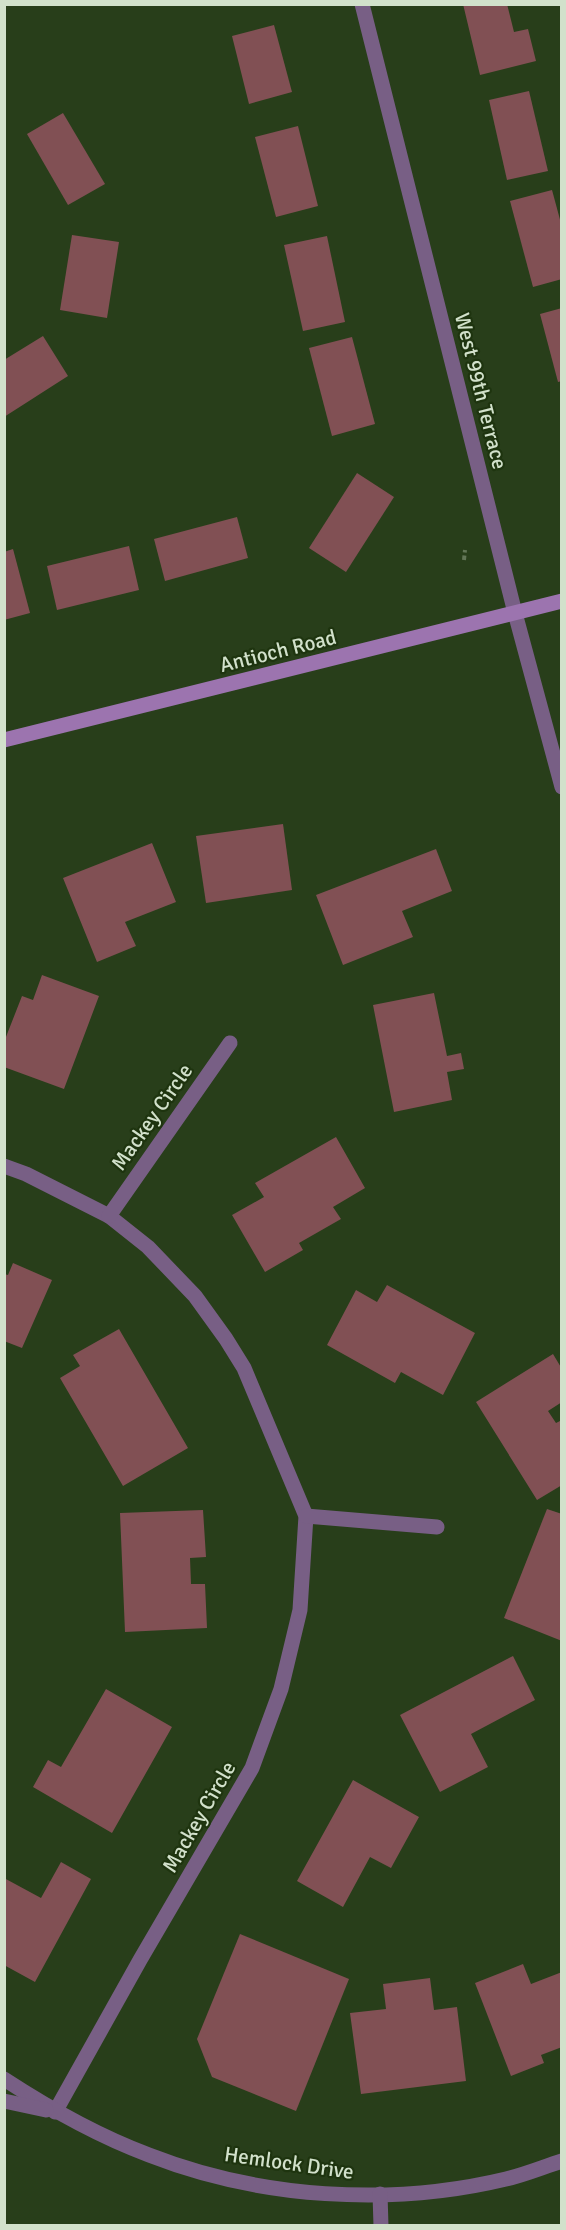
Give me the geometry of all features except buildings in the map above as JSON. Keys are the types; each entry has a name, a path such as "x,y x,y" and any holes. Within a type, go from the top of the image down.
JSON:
{"main road":[{"name":"Antioch Road","path":"4,740 561,601"}],"street":[{"name":"West 99th Terrace","path":"362,4 561,787"},
{"name":"Mackey Circle","path":"109,1216 230,1043"},
{"name":"Mackey Circle","path":"4,1167 26,1174 109,1216 148,1247 195,1296 244,1368 306,1516 300,1610 281,1689 252,1768 55,2112"},
{"path":"306,1516 437,1527"},
{"name":"Hemlock Drive","path":"4,2079 55,2112 147,2155 180,2167 252,2184 325,2194 440,2192 507,2179 561,2161"},
{"name":"Hemlock Drive","path":"4,2101 55,2112"},
{"path":"380,2194 381,2226"}],"path":[{"path":"464,560 465,550"}]}
